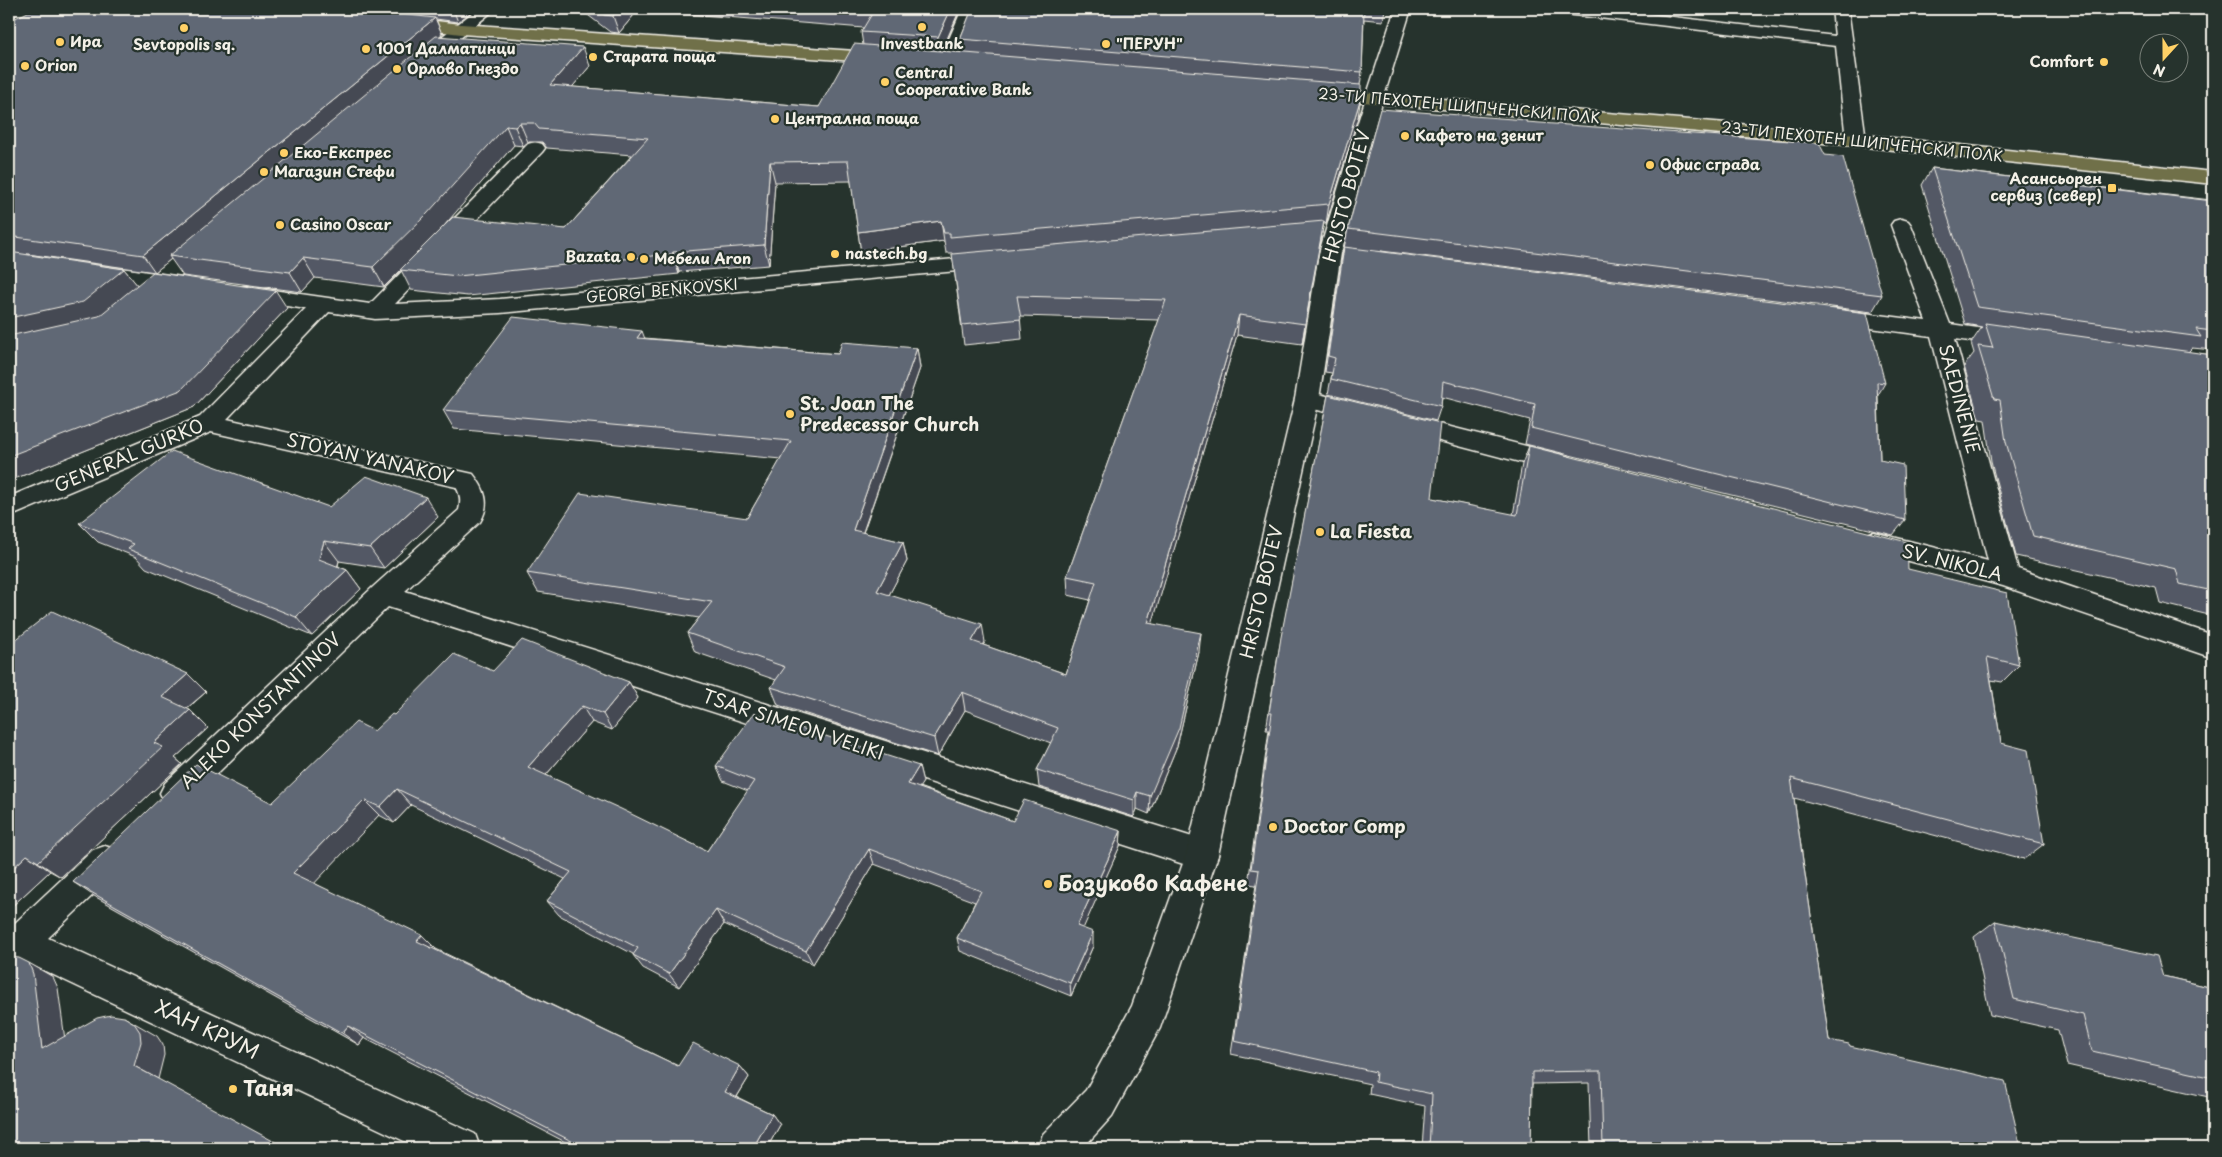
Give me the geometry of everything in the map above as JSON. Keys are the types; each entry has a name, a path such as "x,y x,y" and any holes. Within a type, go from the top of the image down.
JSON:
{"main road":[{"path":"382,20 461,28 899,59"},
{"path":"928,61 968,64"},
{"name":"23-ТИ ПЕХОТЕН ШИПЧЕНСКИ ПОЛК","path":"1311,93 1856,140 2213,178"}],"street":[{"path":"9,35 60,9"},
{"path":"408,73 461,28 487,9"},
{"path":"948,62 970,9"},
{"name":"HRISTO BOTEV","path":"1057,1148 1099,1103 1147,1015 1202,855 1307,399 1333,243 1403,9"},
{"path":"1564,9 1844,42"},
{"path":"1840,9 1856,140"},
{"path":"375,312 535,148"},
{"name":"SAEDINENIE","path":"1901,225 1941,330 2006,576"},
{"name":"GEORGI BENKOVSKI","path":"227,291 375,312 500,306 1007,260"},
{"path":"74,268 167,274 198,286"},
{"path":"139,298 167,274"},
{"name":"GENERAL GURKO","path":"9,507 209,423 323,305"},
{"path":"1813,314 2038,343"},
{"path":"1307,399 1584,470"},
{"name":"STOYAN YANAKOV","path":"209,423 464,480 473,491 475,502 471,515 383,595"},
{"name":"SV. NIKOLA","path":"1853,537 2006,576 2213,647"},
{"name":"TSAR SIMEON VELIKI","path":"383,595 1202,855"},
{"name":"ALEKO KONSTANTINOV","path":"155,813 383,595"},
{"path":"12,944 126,840"},
{"name":"ХАН КРУМ","path":"12,944 460,1148"}],"building":[{"path":"357,9 435,18 143,255 9,236 9,21 28,12"},
{"path":"596,9 619,9 613,16 604,15"},
{"path":"836,9 951,9 938,37 861,32 873,12"},
{"path":"972,9 1364,9 1362,72 960,39"},
{"path":"436,36 583,47 550,85 819,107 854,44 1361,85 1361,97 1329,204 950,237 950,233 944,233 941,221 858,232 848,161 770,162 764,245 673,252 672,254 458,276 400,270 453,217 566,229 648,138 539,129 534,123 520,123 515,127 506,126 427,214 373,267 303,258 290,272 169,256"},
{"path":"1380,109 1526,120 1526,122 1819,143 1825,155 1843,157 1882,295 1348,229"},
{"path":"1932,168 2213,201 2213,331 2196,329 2201,337 1977,307"},
{"path":"1324,221 1305,324 1239,315 1148,623 1201,633 1179,728 1150,796 1137,792 1134,800 1037,770 1058,728 962,692 934,738 771,687 785,667 687,633 712,602 527,573 580,493 747,518 791,441 443,410 513,317 642,331 637,338 838,354 842,342 917,348 853,530 903,542 877,591 982,624 972,641 1066,674 1096,582 1067,576 1166,300 1017,296 1021,319 962,325 952,254"},
{"path":"1344,247 1867,313 1885,383 1877,382 1880,460 1903,465 1905,520 1531,428 1535,404 1443,381 1441,406 1331,379 1335,358 1328,356"},
{"path":"9,252 124,269 83,302 9,318"},
{"path":"153,272 276,291 181,390 9,456 9,336 99,316"},
{"path":"1985,323 2213,355 2213,591 2180,584 2176,569 2033,536 2006,442 2000,400 1994,399 1978,346 1993,348"},
{"path":"1328,395 1440,423 1432,498 1517,515 1529,446 1907,542 1908,569 2007,593 2019,665 1987,657 2001,743 2028,750 2044,844 1791,778 1829,1040 2005,1081 2021,1148 1673,1148 1660,1145 1660,1148 1603,1148 1601,1071 1532,1072 1531,1148 1429,1148 1432,1094 1375,1082 1376,1072 1234,1041 1259,870 1251,869 1272,713 1269,713 1281,637"},
{"path":"172,451 329,507 366,476 426,497 370,548 324,541 319,559 347,570 296,617 128,549 134,544 79,523"},
{"path":"52,611 188,674 162,697 190,710 154,743 163,747 38,862 27,855 9,872 9,645"},
{"path":"522,640 629,682 603,714 582,706 528,767 707,851 754,781 716,766 754,713 919,766 908,784 1013,821 1024,800 1121,831 1077,926 1093,932 1070,983 957,938 981,891 869,849 806,951 716,910 669,974 633,955 638,948 547,901 571,872 397,789 380,807 364,800 293,873 422,935 417,941 678,1066 693,1043 740,1066 725,1092 772,1114 753,1148 585,1148 348,1026 342,1033 73,882 196,764 272,803 356,722 374,731 392,714 394,715 454,654 493,671"},
{"path":"1995,921 2157,956 2163,976 2213,988 2213,1078 2092,1051 2083,1015 2014,999"},
{"path":"9,957 19,958 29,963 33,974 42,1049 97,1018 111,1015 124,1017 134,1023 140,1032 141,1042 134,1066 286,1148 9,1148"},
{"path":"338,1144 345,1148 334,1148"}],"place":[{"name":"Investbank","path":"922,27"},
{"name":"Sevtopolis sq.","path":"184,28"},
{"name":"Ира","path":"60,42"},
{"name":"\"ПЕРУН\"","path":"1106,44"},
{"name":"1001 Далматинци","path":"366,49"},
{"name":"Старата поща","path":"593,57"},
{"name":"Comfort","path":"2104,62"},
{"name":"Orion","path":"25,66"},
{"name":"Орлово Гнездо","path":"397,69"},
{"name":"Central Cooperative Bank","path":"885,82"},
{"name":"Централна поща","path":"775,119"},
{"name":"Кафето на зенит","path":"1405,136"},
{"name":"Еко-Експрес","path":"284,153"},
{"name":"Офис сграда","path":"1650,165"},
{"name":"Магазин Стефи","path":"264,172"},
{"name":"Асансьорен сервиз (север)","path":"2112,188"},
{"name":"Casino Oscar","path":"280,225"},
{"name":"nastech.bg","path":"835,254"},
{"name":"Bazata","path":"631,257"},
{"name":"Мебели Aron","path":"644,259"},
{"name":"St. Joan The Predecessor Church","path":"790,414"},
{"name":"La Fiesta","path":"1320,532"},
{"name":"Doctor Comp","path":"1273,827"},
{"name":"Бозуково Кафене","path":"1048,884"},
{"name":"Таня","path":"233,1089"}]}
